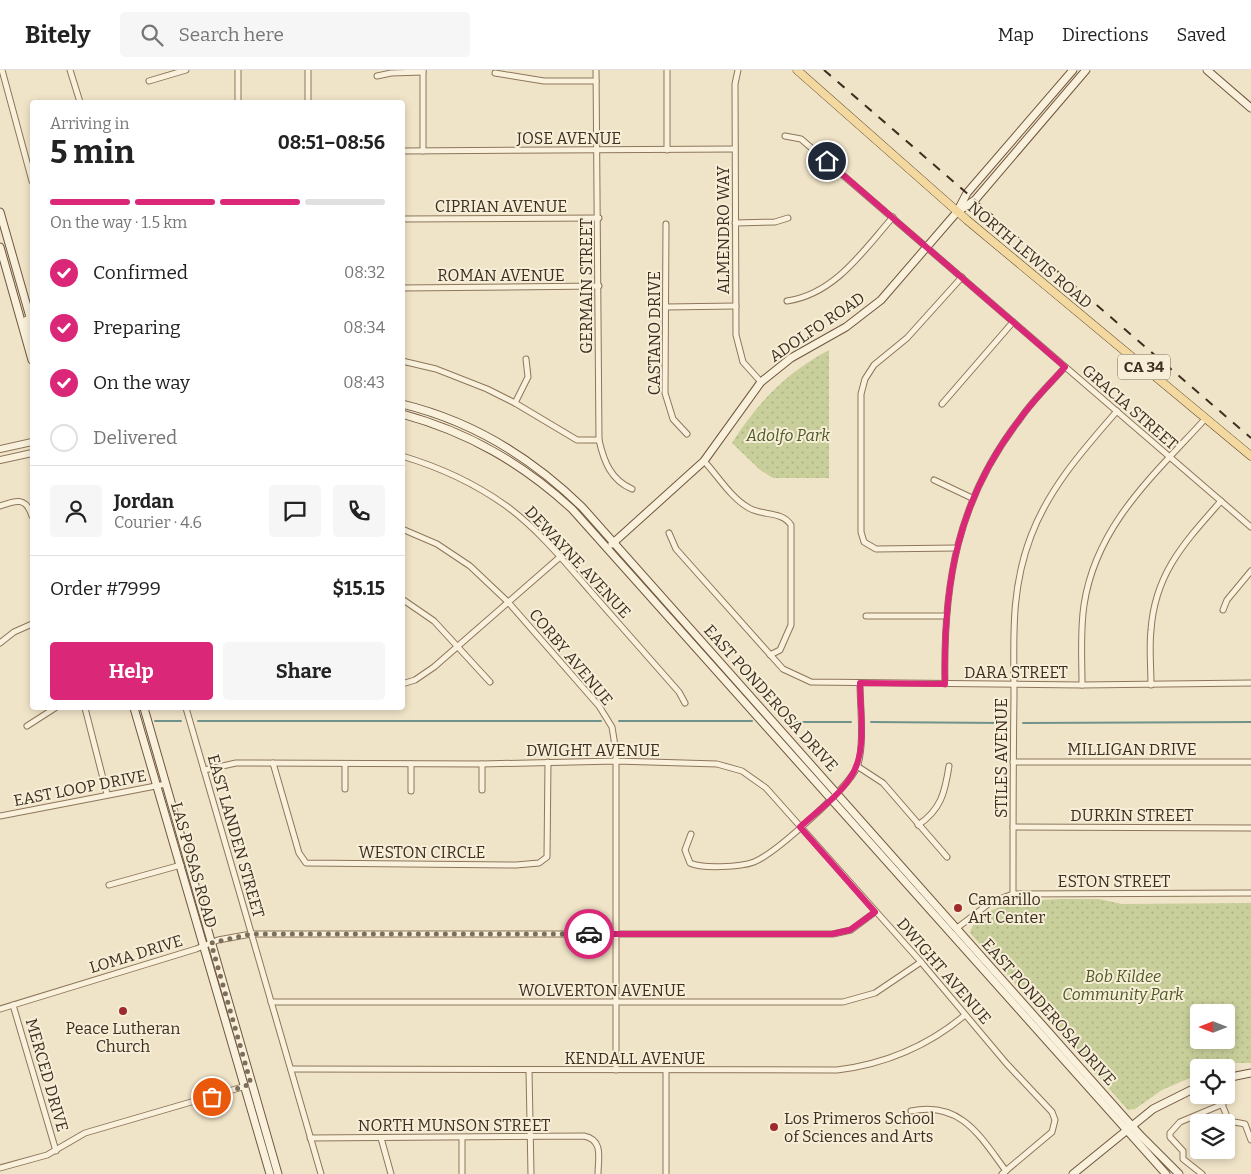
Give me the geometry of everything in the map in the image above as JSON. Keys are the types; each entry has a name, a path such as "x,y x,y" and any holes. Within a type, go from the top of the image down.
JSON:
{"main road":[{"name":"NORTH LEWIS ROAD","path":"797,70 957,212 1251,456"},
{"name":"ADOLFO ROAD","path":"608,547 704,460 761,382 802,351 846,327 868,312 892,288 957,212 967,193 1073,70"},
{"name":"ADOLFO ROAD","path":"957,212 975,200 1086,70"},
{"path":"1207,70 1251,108"},
{"path":"0,212 30,317"},
{"path":"0,247 30,353"},
{"path":"17,305 23,306 30,332"},
{"name":"EAST PONDEROSA DRIVE","path":"405,405 464,424 531,462 566,490 1132,1126 1179,1174"},
{"name":"EAST PONDEROSA DRIVE","path":"405,415 474,439 498,452 549,489 608,547 1125,1131 1166,1174"},
{"name":"LAS POSAS ROAD","path":"135,710 270,1174"},
{"name":"LAS POSAS ROAD","path":"145,710 278,1174"},
{"path":"950,934 957,928"},
{"path":"1235,1076 1251,1073"},
{"path":"1073,1174 1125,1131 1166,1101 1190,1090"}],"street":[{"path":"2,70 30,174"},
{"path":"70,70 79,100"},
{"path":"149,81 186,70"},
{"path":"238,70 238,100"},
{"path":"308,70 308,100"},
{"name":"GERMAIN STREET","path":"596,70 599,218 599,440 603,455 616,481 632,489"},
{"path":"667,70 667,150"},
{"name":"ALMENDRO WAY","path":"738,70 735,84 736,335 739,352 747,368 761,382"},
{"path":"378,76 423,71 423,151"},
{"path":"494,73 544,81 596,82"},
{"name":"GRACIA STREET","path":"785,136 801,138 1251,527"},
{"name":"JOSE AVENUE","path":"405,151 735,149"},
{"path":"787,301 811,295 832,282 893,217"},
{"name":"CIPRIAN AVENUE","path":"405,219 599,218"},
{"path":"735,223 775,222 788,218"},
{"name":"CASTANO DRIVE","path":"666,224 666,400 673,419 687,434"},
{"path":"956,548 876,549 868,546 860,532 860,411 863,384 874,365 907,338 962,277"},
{"name":"ROMAN AVENUE","path":"405,288 599,286"},
{"path":"666,307 736,306"},
{"path":"942,404 1013,322"},
{"path":"515,403 528,377 526,359"},
{"path":"405,361 459,377 515,403 572,438 581,441 599,440"},
{"path":"945,684 945,616 956,548 972,498 1006,438 1065,367"},
{"name":"STILES AVENUE","path":"1013,894 1014,609 1020,570 1032,534 1063,476 1117,412"},
{"path":"1082,685 1082,617 1093,567 1105,539 1123,510 1168,457 1206,418"},
{"path":"0,448 30,442"},
{"path":"0,460 30,453"},
{"name":"DEWAYNE AVENUE","path":"405,457 447,472 493,497 524,520 560,557 679,692 685,703"},
{"path":"704,460 743,505 758,512 784,517 792,528 791,625 780,650 770,655"},
{"path":"934,480 972,498"},
{"path":"1151,685 1151,631 1162,579 1179,550 1221,501"},
{"path":"0,506 23,502 28,505 30,510"},
{"name":"CORBY AVENUE","path":"405,530 437,544 470,566 508,602 599,706 612,727 616,761 616,1070"},
{"name":"DARA STREET","path":"669,533 676,549 770,655 791,674 812,682 1014,685 1151,685 1251,682"},
{"path":"405,683 424,675 560,557"},
{"path":"1224,610 1227,600 1251,571"},
{"path":"405,602 434,621 490,682"},
{"path":"866,616 945,616"},
{"path":"0,643 14,632 30,625"},
{"path":"690,834 685,850 690,863 740,866 760,859 800,827 837,793 850,778 857,766 860,739 860,683"},
{"path":"27,726 52,710"},
{"path":"86,710 107,794"},
{"name":"EAST LANDEN STREET","path":"187,710 321,1174"},
{"name":"DWIGHT AVENUE","path":"204,770 230,763 273,762 482,764 616,761 717,764 742,771 766,788 1052,1112 1056,1120 1052,1132 1004,1172"},
{"name":"WESTON CIRCLE","path":"273,762 299,853 306,863 516,865 539,864 547,856 548,762"},
{"name":"MILLIGAN DRIVE","path":"1014,762 1251,762"},
{"path":"345,764 345,790"},
{"path":"411,764 411,791"},
{"path":"482,764 482,790"},
{"path":"857,766 883,783 948,857"},
{"path":"918,825 928,818 939,805 945,789 949,766"},
{"name":"EAST LOOP DRIVE","path":"0,816 166,784"},
{"name":"DURKIN STREET","path":"1013,827 1251,828"},
{"path":"110,885 181,866"},
{"name":"ESTON STREET","path":"957,928 991,902 1013,894 1251,893"},
{"name":"LOMA DRIVE","path":"0,1009 211,943 251,934 832,934 850,930 875,912"},
{"name":"WOLVERTON AVENUE","path":"271,1002 843,1002 875,993 921,962"},
{"name":"MERCED DRIVE","path":"13,1005 56,1151"},
{"name":"KENDALL AVENUE","path":"290,1069 852,1069 890,1059 926,1043 965,1015"},
{"path":"529,1070 531,1174"},
{"path":"666,1070 666,1174"},
{"path":"1251,1073 1251,1080"},
{"path":"0,1168 56,1151 85,1134 251,1084"},
{"path":"1202,1174 1183,1160 1183,1151 1170,1137 1170,1133 1180,1122 1223,1104 1229,1121 1245,1124 1251,1140"},
{"path":"912,1111 934,1109 958,1116 973,1128 1004,1172"},
{"name":"NORTH MUNSON STREET","path":"310,1138 530,1138 584,1136 596,1143 599,1150 598,1174"},
{"path":"381,1138 391,1174"},
{"path":"462,1138 462,1174"}],"green space":[{"name":"Adolfo Park","path":"829,350 829,478 773,478 760,470 732,443 752,414 774,390 799,368"},
{"name":"Bob Kildee Community Park","path":"1099,899 1122,904 1251,903 1251,1063 1235,1063 1235,1059 1190,1059 1190,1078 1162,1090 1135,1109 1128,1110 970,933 977,920 990,911 1027,901"}],"waterway":[{"path":"155,721 181,721"},
{"path":"198,721 601,721"},
{"path":"619,721 752,721"},
{"path":"785,722 851,722"},
{"path":"871,722 1004,723"},
{"path":"1023,723 1251,722"}],"railway":[{"path":"824,70 1251,438"}],"way so far":[{"path":"212,1097 251,1084 211,943 251,934 589,934"}],"place":[{"name":"Camarillo Art Center","path":"958,908"},
{"name":"Peace Lutheran Church","path":"123,1011"},
{"name":"Los Primeros School of Sciences and Arts","path":"774,1127"}],"route":[{"path":"589,934 832,934 856,927 875,912 800,827 842,788 857,766 860,739 860,683 945,684 944,631 946,604 952,564 972,498 1002,444 1020,418 1065,367 938,255 827,161"}]}
